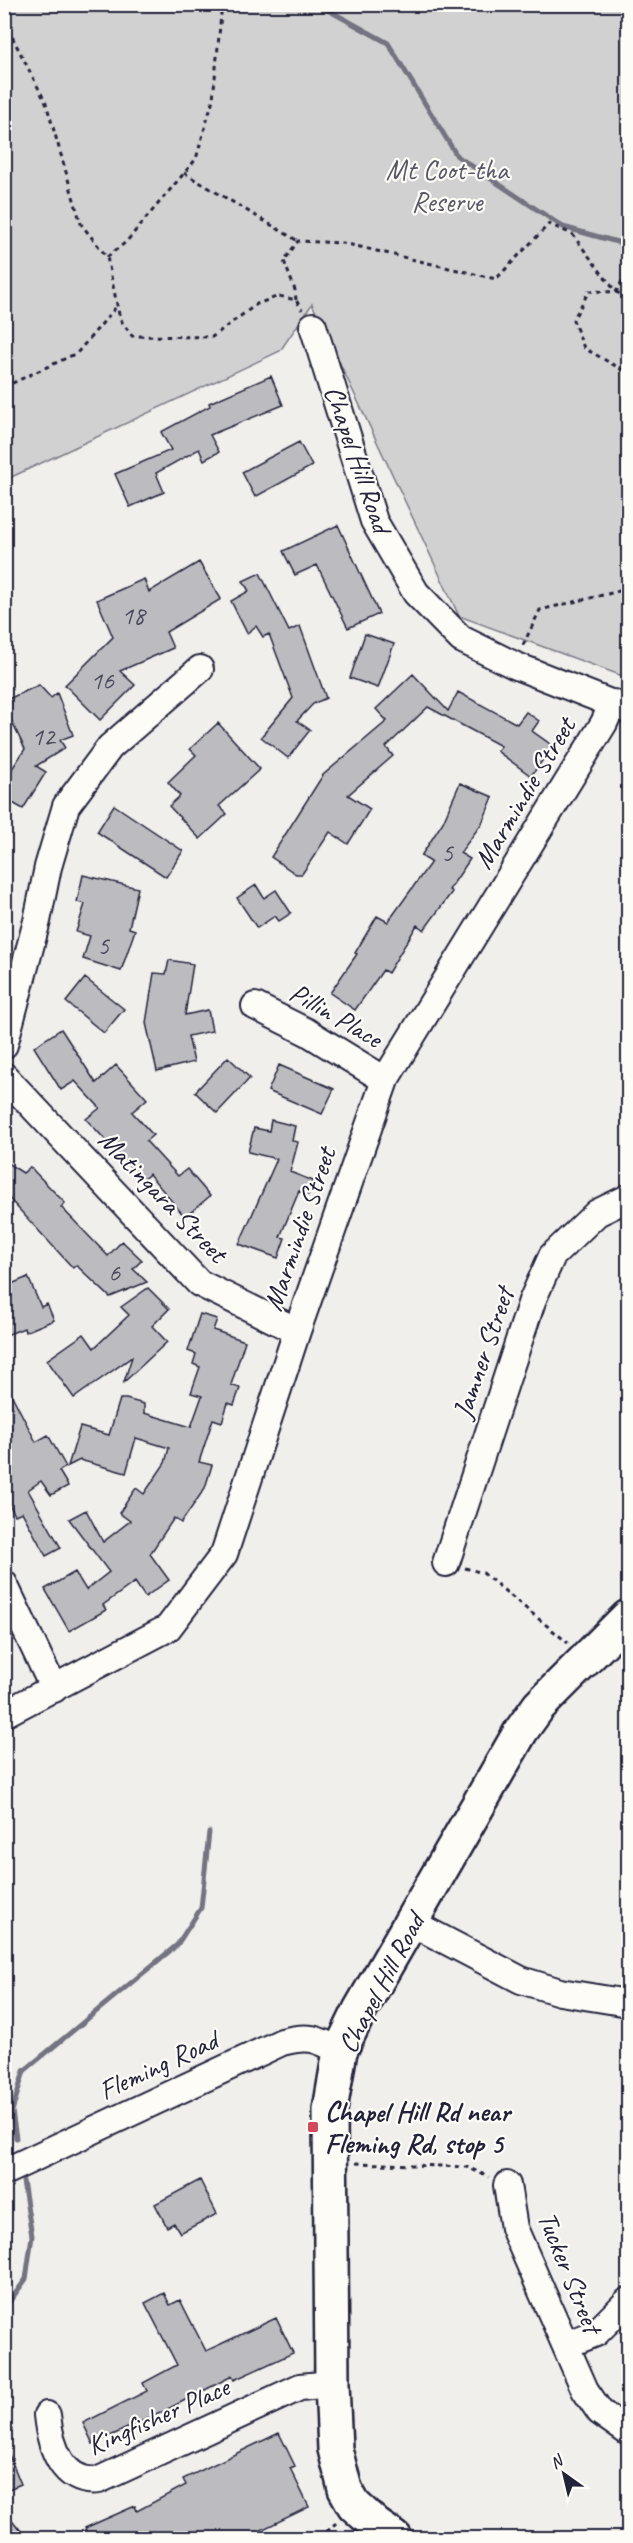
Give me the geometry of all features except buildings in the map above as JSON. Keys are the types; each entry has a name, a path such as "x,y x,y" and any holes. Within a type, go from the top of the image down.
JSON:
{"main road":[{"name":"Chapel Hill Road","path":"395,2538 354,2505 345,2489 335,2449 332,2384 330,2110 340,2050 360,2010 527,1722 539,1706 628,1617"}],"street":[{"name":"Chapel Hill Road","path":"313,326 374,521 416,593 461,639 514,665 620,706"},
{"path":"4,1045 37,921 48,867 66,806 110,747 200,669"},
{"name":"Marmindie Street","path":"4,1714 168,1628 224,1554 297,1331 385,1080 597,733 620,706"},
{"name":"Pillin Place","path":"255,1006 307,1032 385,1080"},
{"name":"Matingara Street","path":"4,1076 199,1284 297,1331"},
{"name":"Jamner Street","path":"446,1563 532,1301 552,1256 597,1213 628,1198"},
{"path":"4,1584 54,1689"},
{"path":"412,1923 521,1980 560,1992 628,2003"},
{"name":"Fleming Road","path":"4,2172 282,2042 301,2037 318,2039 340,2050"},
{"name":"Tucker Street","path":"507,2185 514,2228 585,2390 600,2412 628,2432"},
{"path":"566,2345 596,2333 628,2301"},
{"name":"Kingfisher Place","path":"47,2415 50,2439 60,2461 73,2475 91,2481 99,2480 300,2386 332,2384"}],"path":[{"path":"106,257 126,242 196,159 213,99 222,4"},
{"path":"4,21 46,103 81,224 106,257 120,319 132,336 212,337 257,304 279,296 296,300"},
{"path":"184,173 298,241 343,243 496,279 549,224 572,234 616,292"},
{"path":"298,241 284,261 295,290 296,300 313,326"},
{"path":"616,292 628,271"},
{"path":"628,297 616,292 589,291 573,320 584,348 628,373"},
{"path":"4,387 77,353 117,306"},
{"path":"514,665 540,610 628,589"},
{"path":"446,1563 483,1574 569,1644"},
{"path":"349,2163 467,2167 507,2185"},
{"path":"320,2538 342,2516"}],"green space":[{"name":"Mt Coot-tha Reserve","path":"4,5 628,5 628,678 459,616 312,304 280,351 5,480"}],"waterway":[{"path":"317,4 388,43 457,156 563,227 628,245"},
{"path":"16,2138 12,2111 24,2071 177,1945 201,1908 209,1832"},
{"path":"4,2309 26,2279 32,2236 23,2181"}],"place":[{"name":"Chapel Hill Rd near Fleming Rd, stop 5","path":"313,2127"}]}
